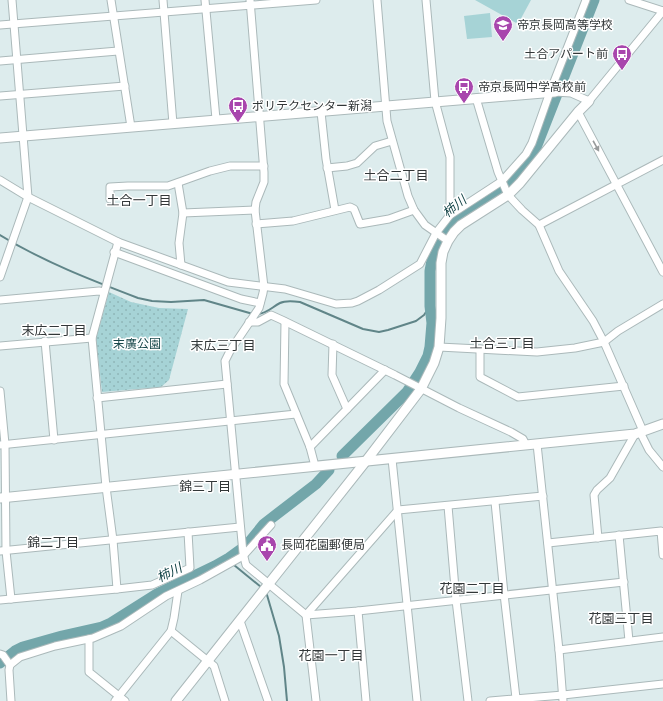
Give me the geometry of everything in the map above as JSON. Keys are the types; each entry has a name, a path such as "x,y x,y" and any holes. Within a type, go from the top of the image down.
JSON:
{"street":[{"path":"0,277 28,196 12,0"},
{"path":"111,0 131,127"},
{"path":"163,0 173,124"},
{"path":"204,0 216,119"},
{"path":"0,25 205,10 250,3 316,0"},
{"path":"377,0 387,121 408,196 414,210 428,228 447,239"},
{"path":"426,0 435,101 450,157 450,215"},
{"path":"0,180 118,242 228,282 290,290 312,298 336,304 352,303 379,290 420,264 437,233 450,215 502,181 516,166 529,149 586,0"},
{"path":"176,701 366,461 416,386 434,363 439,347 441,318 441,263 447,239 462,225 508,195 520,183 663,11 628,0"},
{"path":"250,3 264,166 264,182 256,202 255,210 264,287 260,306 225,361 240,527 243,555 246,565 306,614 408,605 624,582"},
{"path":"0,61 118,51"},
{"path":"0,96 125,86"},
{"path":"0,138 552,92 566,92 575,94 589,101"},
{"path":"476,98 502,181 508,195 539,225 560,271 593,321 604,342 624,386 639,432 649,450 663,467"},
{"path":"321,112 327,168 335,210"},
{"path":"578,112 663,272"},
{"path":"327,168 347,166 357,162 375,146 392,141"},
{"path":"539,225 663,160"},
{"path":"110,199 110,187 168,186 210,171 230,166 264,166"},
{"path":"178,183 182,213 179,243 181,265"},
{"path":"256,224 305,218 350,207 354,209 360,224 389,219 414,210"},
{"path":"182,213 255,210"},
{"path":"116,589 113,540 106,487 92,338 114,252 118,242"},
{"path":"0,252 9,249"},
{"path":"114,252 260,306"},
{"path":"0,300 99,290 105,291"},
{"path":"439,347 537,352 575,348 604,342 618,331 663,304"},
{"path":"251,320 258,322 271,316 285,322 333,344 459,408 511,432 523,439 526,445"},
{"path":"285,322 284,384 310,447 315,466"},
{"path":"0,346 92,338"},
{"path":"45,341 54,440"},
{"path":"333,344 332,375 347,408"},
{"path":"480,349 480,377 518,397 624,386"},
{"path":"310,447 385,370"},
{"path":"97,398 227,384"},
{"path":"0,391 3,551 11,599"},
{"path":"2,445 296,414"},
{"path":"3,498 537,444 639,432 663,424"},
{"path":"598,538 594,495 597,490 610,478 639,432"},
{"path":"537,444 563,698"},
{"path":"392,459 417,701"},
{"path":"316,701 306,614 398,510 495,502 543,496"},
{"path":"495,502 516,698"},
{"path":"448,506 456,600 468,701"},
{"path":"9,663 27,654 89,639 122,626 166,596 200,580 243,555 271,525"},
{"path":"3,551 240,527"},
{"path":"548,542 662,531 663,554"},
{"path":"0,600 152,585 190,568 188,532"},
{"path":"619,535 629,641"},
{"path":"89,639 89,672 120,700 170,631 174,618 178,591"},
{"path":"358,610 366,701"},
{"path":"240,620 268,701"},
{"path":"170,631 214,666 225,701"},
{"path":"559,650 663,637"},
{"path":"2,654 9,663 11,701"},
{"path":"490,701 516,698 563,698 663,684"}],"green space":[{"path":"475,0 531,0 518,24"},
{"path":"490,13 492,37 467,39 464,16"},
{"name":"末廣公園","path":"109,292 131,302 159,308 188,309 169,380 161,387 102,392 96,339"}],"waterway":[{"name":"柿川","path":"342,456 407,392 420,372 428,356 430,347 432,323 430,306 430,271 438,244 444,232 453,221 508,183 525,166 535,150 594,0"},
{"path":"0,235 51,262 138,298 152,301 171,302 204,300 253,314"},
{"path":"257,314 267,312 282,302 300,302 363,329 379,332 416,321 424,315 430,306"},
{"name":"柿川","path":"0,663 15,651 23,647 102,627 111,623 157,594 229,558 247,545 264,524 316,484 329,470"},
{"path":"234,565 261,587"},
{"path":"267,595 279,636 287,701"}],"place":[{"name":"帝京長岡高等学校","path":"503,42"},
{"name":"土合アパート前","path":"622,71"},
{"name":"帝京長岡中学高校前","path":"464,104"},
{"name":"ポリテクセンター新潟","path":"238,123"},
{"name":"長岡花園郵便局","path":"267,562"}],"district":[{"name":"土合二丁目","path":"396,175"},
{"name":"土合一丁目","path":"139,200"},
{"name":"末広二丁目","path":"54,330"},
{"name":"土合三丁目","path":"502,343"},
{"name":"末広三丁目","path":"223,345"},
{"name":"錦三丁目","path":"205,486"},
{"name":"錦二丁目","path":"53,542"},
{"name":"花園二丁目","path":"472,588"},
{"name":"花園三丁目","path":"621,618"},
{"name":"花園一丁目","path":"331,655"}]}
